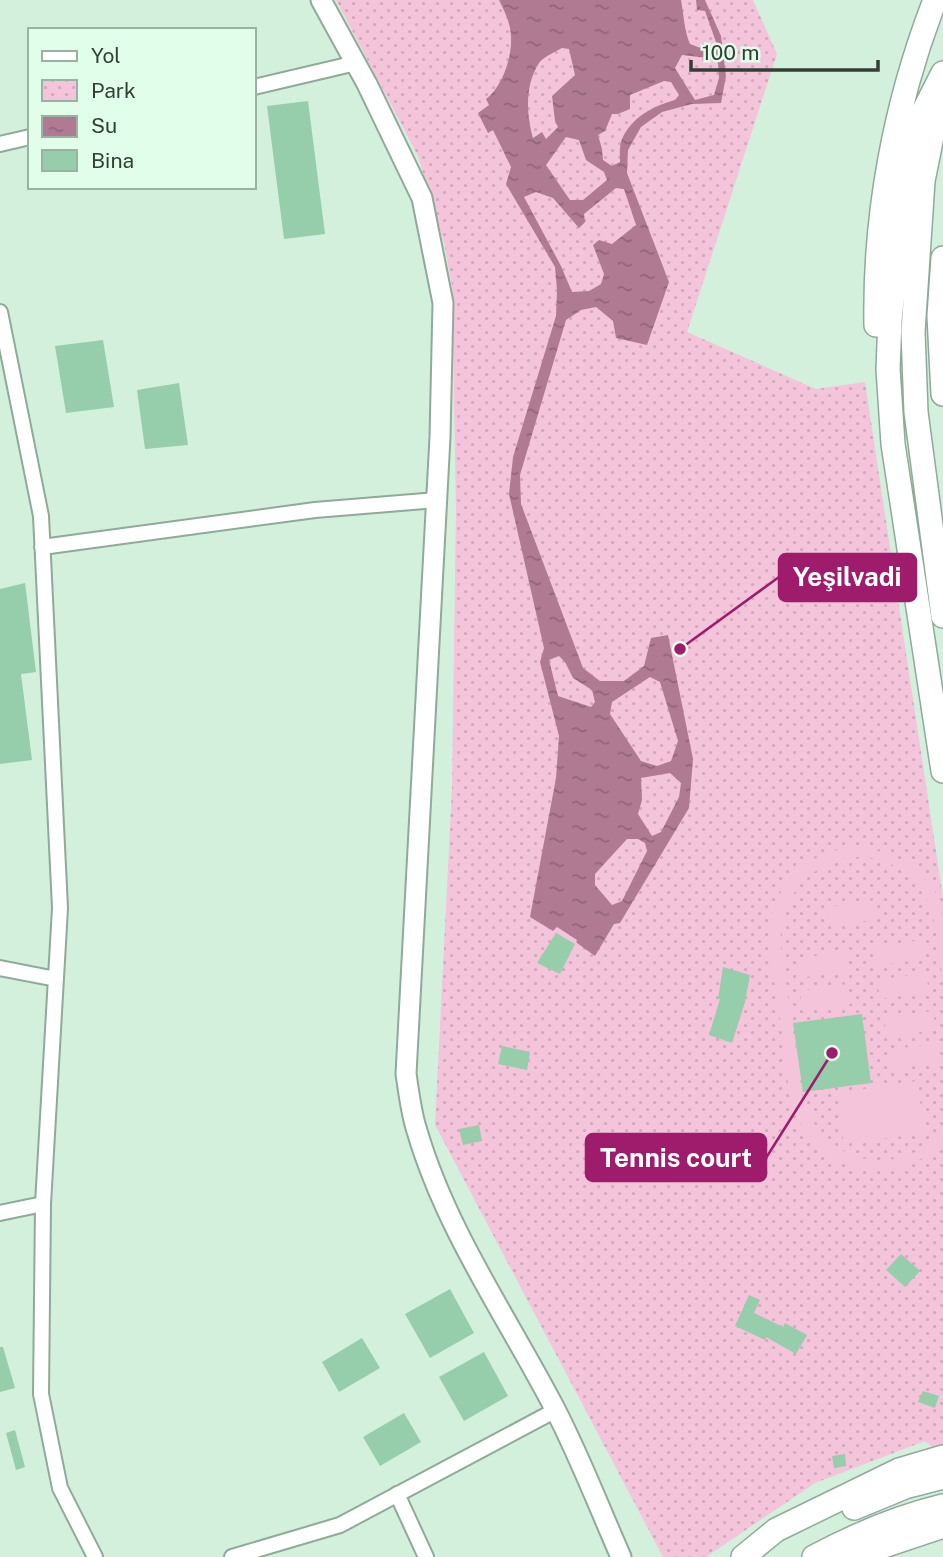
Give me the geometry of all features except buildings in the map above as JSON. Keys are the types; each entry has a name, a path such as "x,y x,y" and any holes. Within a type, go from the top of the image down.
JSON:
{"main road":[{"path":"888,369 878,346 876,324 878,251 902,101 919,40 935,0"},
{"path":"943,74 919,120 901,208 888,369 893,444 943,771"},
{"path":"943,82 923,181 913,332 916,412 943,616"},
{"path":"943,258 939,316 943,394"},
{"path":"743,1557 776,1530 899,1470 943,1457"},
{"path":"755,1557 831,1517 905,1487 943,1477"},
{"path":"814,1557 843,1542 918,1512 942,1520"},
{"path":"852,1557 942,1520"}],"street":[{"path":"321,0 422,198 443,303 437,500 406,1074 417,1131 431,1172 456,1227 556,1410 621,1557"},
{"path":"256,87 356,64"},
{"path":"0,144 28,137"},
{"path":"0,312 41,516 60,908 43,1204 41,1394 60,1488 95,1557"},
{"path":"42,547 315,510 437,500"},
{"path":"0,968 56,979"},
{"path":"0,1213 43,1204"},
{"path":"232,1557 340,1525 556,1410"},
{"path":"397,1494 426,1557"},
{"path":"875,1557 942,1520"}],"green space":[{"path":"336,0 753,0 777,54 687,332 816,389 865,382 943,897 943,1456 925,1441 815,1483 706,1557 663,1557 435,1125 452,788 456,510 452,286 444,243 418,156"},
{"path":"851,847 882,852 897,858 923,875 940,901 943,917 943,982 932,914 923,894 904,872 881,860 857,857 833,862 812,874 795,893 784,917 781,947 802,1094 811,1117 824,1136 842,1150 862,1158 883,1160 905,1156 925,1145 943,1127 943,1143 925,1157 906,1166 885,1170 865,1170 845,1165 827,1155 812,1141 799,1121 788,1082 770,953 773,909 785,886 809,862"},
{"path":"876,900 879,919 830,926 827,907"},
{"path":"921,940 924,959 875,966 872,947"},
{"path":"845,951 847,971 799,978 796,959"},
{"path":"926,973 929,992 880,999 877,980"},
{"path":"848,984 851,1004 802,1011 800,991"},
{"path":"933,1011 936,1030 887,1037 884,1018"},
{"path":"938,1043 941,1062 892,1070 889,1050"},
{"path":"917,1081 925,1133 844,1144 837,1093"}],"water":[{"path":"499,0 681,0 690,44 709,51 717,45 705,11 697,10 696,0 705,0 721,36 726,76 721,103 692,104 662,112 641,127 628,150 627,173 669,282 647,345 616,338 613,321 596,307 581,310 566,320 520,475 521,504 583,668 600,681 624,681 644,666 651,638 668,635 693,759 689,808 620,923 614,924 595,956 557,927 553,931 530,917 556,778 559,736 540,662 544,648 509,494 513,457 556,316 557,290 555,267 506,184 511,167 493,130 488,133 478,113 489,105 486,99 501,80 510,54 510,28","holes":["562,48 569,49 575,75 552,96 558,127 546,139 542,132 533,138 528,110 529,90 534,71 546,57","682,55 708,58 718,63 719,78 714,95 695,100 675,68","664,81 671,82 679,95 675,100 644,114 631,124 621,142 620,162 612,166 603,160 598,135 605,131 612,114 630,109 630,95","566,137 579,140 586,160 604,172 607,180 583,200 570,200 546,165","616,188 624,189 636,225 612,244 599,240 593,245 604,274 601,284 589,291 572,292 524,197 536,192 553,198 579,228 585,222 584,214","559,656 573,678 592,690 595,702 591,707 558,696 549,660","650,677 660,682 678,741 671,761 657,766 641,761 610,714 612,702","670,773 681,783 679,797 661,832 652,836 638,814 642,800 641,778","627,839 638,839 645,843 647,851 622,901 612,905 595,885 595,874"]}],"place":[{"name":"Yeşilvadi","path":"680,649"},
{"name":"Tennis court","path":"832,1053"}]}
